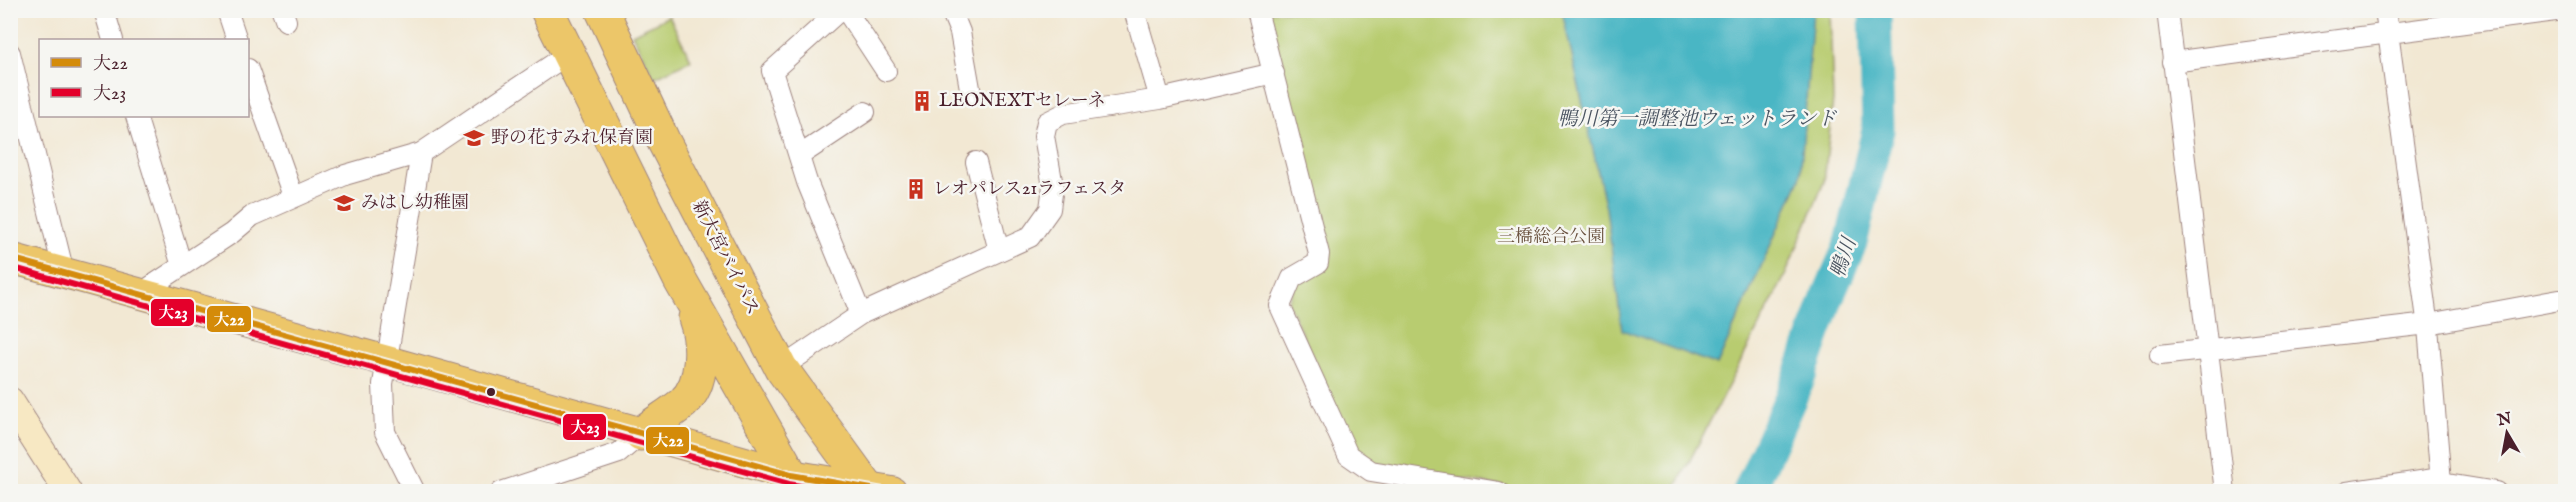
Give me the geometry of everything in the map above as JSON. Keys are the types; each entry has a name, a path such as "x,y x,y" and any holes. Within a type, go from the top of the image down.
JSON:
{"highway":[{"path":"547,10 680,280 796,483"},
{"name":"新大宮バイパス","path":"602,10 663,140 781,368 877,490"},
{"path":"641,434 684,402 698,378 700,352 696,322 680,280"}],"main road":[{"path":"10,258 387,361 641,434 796,483 877,490"},
{"path":"10,401 68,492"}],"street":[{"path":"104,10 113,39"},
{"path":"226,10 237,39"},
{"path":"840,10 772,71 799,156 861,314"},
{"path":"846,10 886,71"},
{"path":"951,10 960,32 971,94"},
{"path":"1134,10 1160,99"},
{"path":"1257,10 1319,254 1318,263 1292,278 1280,306 1348,455 1371,471 1499,492"},
{"path":"2166,10 2225,492"},
{"path":"2385,10 2427,324 2442,484"},
{"path":"2172,62 2564,10"},
{"path":"10,53 64,273"},
{"path":"141,292 252,216 345,175 421,153 568,54"},
{"path":"249,72 293,196"},
{"path":"781,368 861,314 1030,237 1050,209 1053,186 1044,136 1047,122 1063,114 1160,99 1274,73"},
{"path":"799,156 865,112"},
{"path":"136,117 182,266"},
{"path":"415,492 385,432 383,384 421,153"},
{"path":"976,162 999,251"},
{"path":"2160,355 2427,324 2559,300 2565,301"},
{"path":"501,492 619,453 641,434"},
{"path":"2347,492 2442,484 2497,492"}],"green space":[{"name":"三橋総合公園","path":"1266,11 1830,11 1833,100 1824,182 1785,276 1674,491 1512,491 1510,488 1375,464 1352,444 1288,303 1295,282 1318,271"},
{"path":"669,16 691,60 654,78 632,34"}],"water":[{"name":"鴨川第一調整池ウェットランド","path":"1562,11 1813,11 1800,179 1717,365 1622,330 1606,208"}],"waterway":[{"name":"鴨川","path":"1749,492 1798,381 1826,301 1851,243 1878,130 1875,10"}],"transit line":[{"name":"大22","path":"10,258 791,475 889,492"},
{"name":"大23","path":"10,267 789,484 835,492"}],"place":[{"name":"LEONEXTセレーネ","path":"922,101"},
{"name":"野の花すみれ保育園","path":"474,138"},
{"name":"レオパレス21ラフェスタ","path":"916,189"},
{"name":"みはし幼稚園","path":"344,203"}]}
